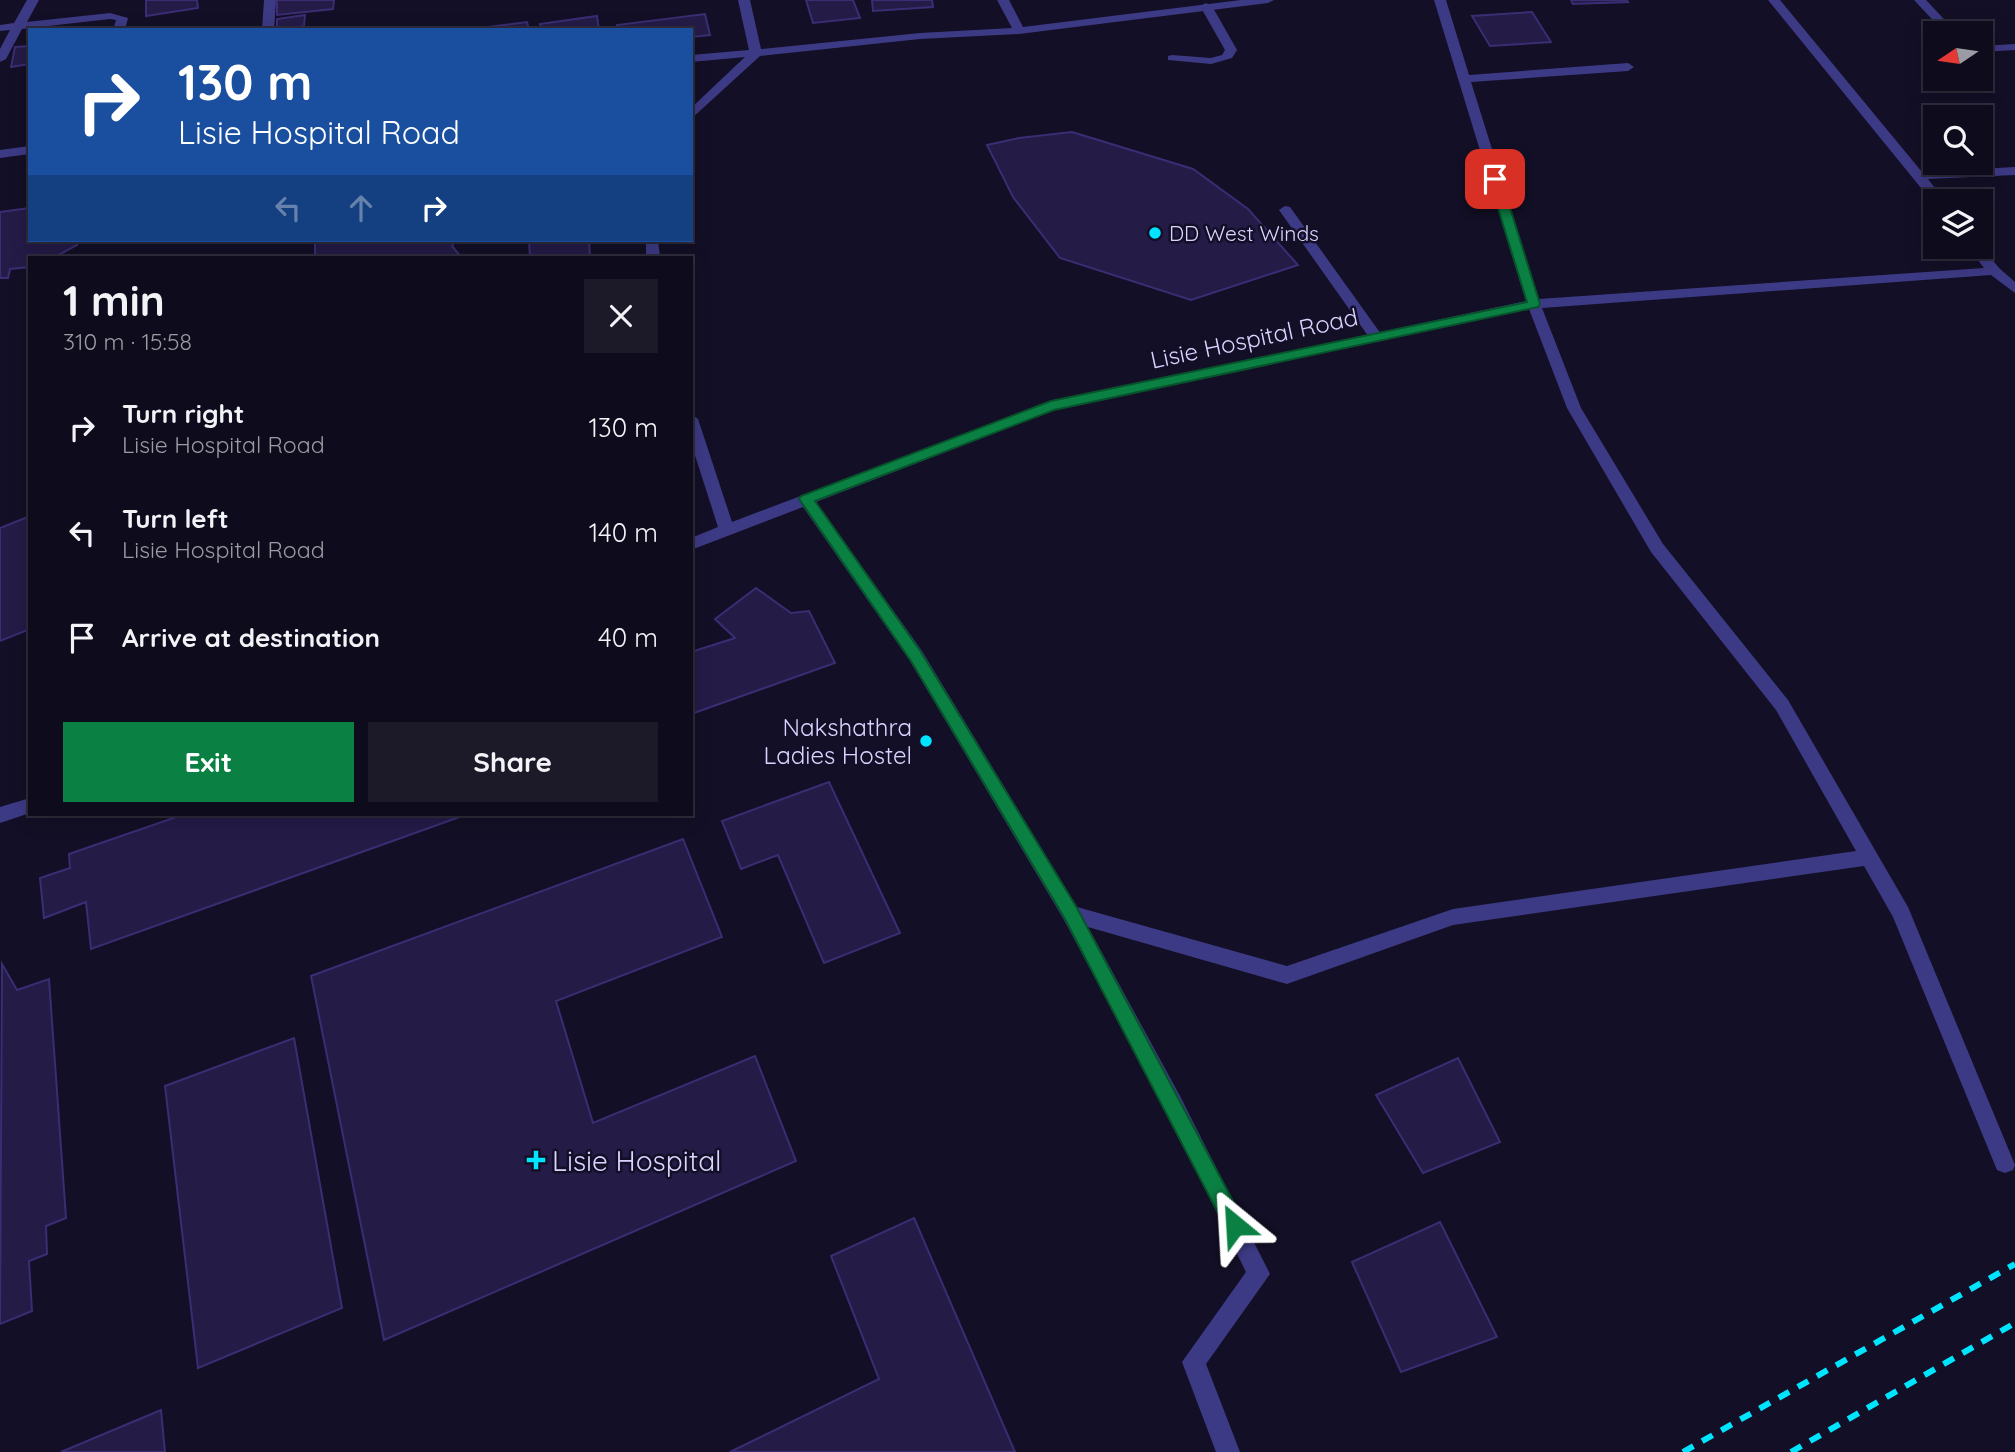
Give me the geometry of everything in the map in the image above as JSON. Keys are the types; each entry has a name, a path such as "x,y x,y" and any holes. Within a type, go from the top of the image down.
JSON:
{"street":[{"path":"0,59 33,0"},
{"path":"268,28 270,0"},
{"path":"744,0 756,53"},
{"path":"1003,0 1020,31"},
{"path":"693,59 920,36 1020,31 1229,1 1268,0"},
{"path":"1440,0 1534,304 1574,408 1657,548 1782,705 1901,913 2005,1163"},
{"path":"1774,0 1929,189"},
{"path":"1920,0 1940,21"},
{"path":"1172,58 1211,61 1226,58 1231,50 1206,6"},
{"path":"0,28 110,16 122,18 120,28"},
{"path":"1993,49 2015,47"},
{"path":"693,113 756,53"},
{"path":"1465,79 1628,67"},
{"path":"0,154 28,150"},
{"path":"1918,176 2015,171"},
{"path":"1285,210 1376,337"},
{"path":"1984,259 2015,289"},
{"name":"Lisie Hospital Road","path":"693,543 1051,406 1534,304 2015,270"},
{"path":"693,425 727,530"},
{"path":"806,499 916,656 1071,914 1173,1103 1259,1274 1194,1362 1228,1452"},
{"path":"0,815 28,806"},
{"path":"1071,914 1287,975 1452,917 1869,857"}],"building":[{"path":"146,0 197,0 198,8 146,16"},
{"path":"277,0 334,0 333,9 277,15"},
{"path":"806,0 853,0 860,18 813,23"},
{"path":"872,0 932,0 933,7 873,11"},
{"path":"1571,0 1627,0 1628,2 1573,4"},
{"path":"1532,12 1551,42 1490,46 1472,16"},
{"path":"705,14 710,35 693,37 693,28 618,28 617,25"},
{"path":"305,15 304,26 290,28 277,28 277,19"},
{"path":"597,16 599,28 541,28 540,24"},
{"path":"527,22 528,28 481,28"},
{"path":"28,46 28,64 11,67 15,47"},
{"name":"DD West Winds","path":"1072,132 1193,169 1248,209 1298,265 1191,300 1060,258 1013,197 987,145"},
{"path":"28,208 28,242 77,242 77,245 57,256 28,256 28,267 10,269 8,278 0,278 0,212"},
{"path":"315,242 455,242 452,246 460,256 315,256"},
{"path":"529,242 589,242 590,256 530,256"},
{"path":"28,517 28,630 0,641 0,528"},
{"path":"756,588 791,613 809,611 835,663 693,713 693,651 735,638 715,619"},
{"path":"829,782 900,933 824,963 778,855 741,869 722,821"},
{"path":"179,816 462,816 91,949 86,902 44,918 40,878 70,868 69,854"},
{"path":"683,839 722,937 556,1001 593,1123 755,1056 796,1161 384,1340 311,976"},
{"path":"2,964 17,990 49,979 66,1218 46,1226 47,1254 29,1261 32,1311 0,1324"},
{"path":"294,1038 342,1308 198,1368 165,1086"},
{"path":"1458,1058 1500,1142 1423,1173 1376,1095"},
{"path":"914,1218 1015,1452 730,1452 879,1379 831,1256"},
{"path":"1440,1222 1497,1337 1401,1372 1352,1262"},
{"path":"161,1410 165,1452 61,1452"}],"railway":[{"path":"1683,1452 2015,1264"},
{"path":"1791,1452 2015,1323"}],"place":[{"name":"DD West Winds","path":"1155,233"},
{"name":"Nakshathra Ladies Hostel","path":"926,741"},
{"name":"Lisie Hospital","path":"536,1160"}],"route":[{"path":"1235,1225 1071,914 916,656 806,499 1051,406 1534,304 1495,179"}]}
